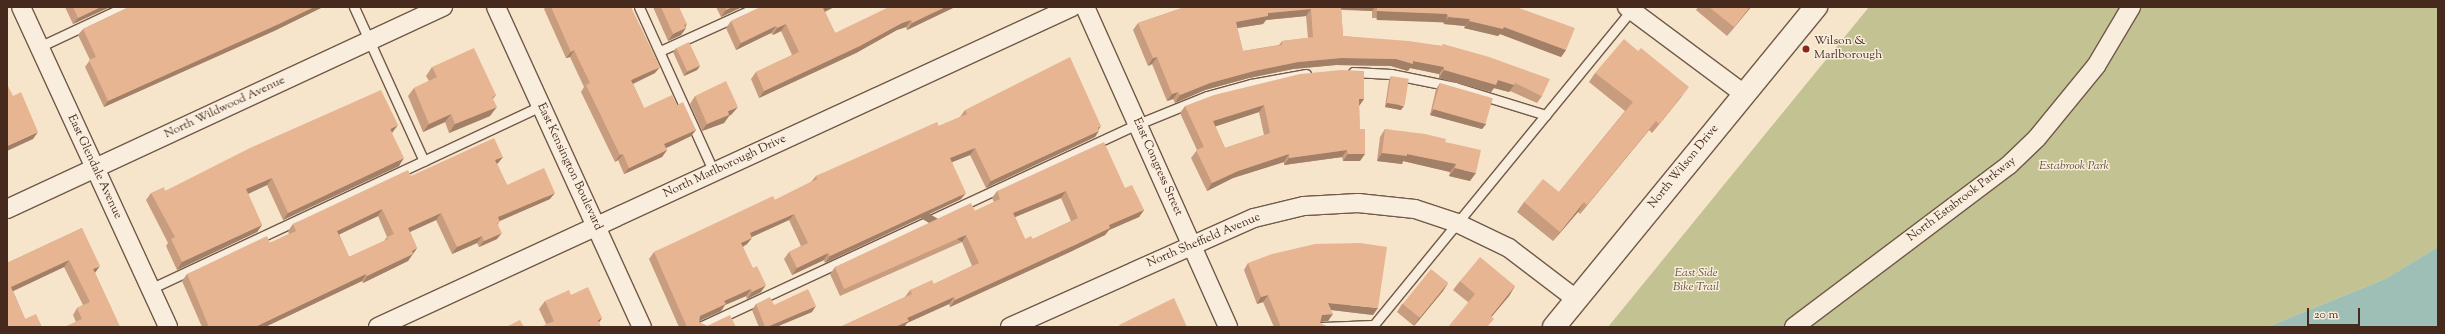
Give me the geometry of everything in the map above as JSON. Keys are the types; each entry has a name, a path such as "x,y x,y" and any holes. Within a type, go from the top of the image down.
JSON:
{"street":[{"name":"East Glendale Avenue","path":"21,7 168,327"},
{"name":"North Wildwood Avenue","path":"7,209 443,7"},
{"name":"East Kensington Boulevard","path":"496,7 642,327"},
{"name":"North Marlborough Drive","path":"378,327 1072,7"},
{"name":"East Congress Street","path":"1086,7 1228,327"},
{"name":"North Wilson Drive","path":"1554,327 1816,7"},
{"name":"North Estabrook Parkway","path":"1794,327 2010,166 2037,138 2096,66 2131,7"},
{"path":"1631,8 1744,94"},
{"name":"North Sheffield Avenue","path":"1010,327 1254,218 1304,206 1358,202 1414,209 1457,223 1509,248 1576,299"}],"lane":[{"path":"39,47 124,7"},
{"path":"354,7 424,160"},
{"path":"639,7 714,172"},
{"path":"660,51 757,7"},
{"path":"1321,327 1373,326 1546,115 1631,8"},
{"path":"1344,72 1391,74 1455,87 1546,115"},
{"path":"700,327 1138,124 1207,96 1265,81 1315,73"},
{"path":"150,289 541,106"}],"green space":[{"name":"Estabrook Park","path":"1869,7 2438,7 2438,247 2385,279 2267,327 1608,327"}],"water":[{"path":"2438,247 2438,327 2267,327 2385,279"}],"building":[{"path":"73,7 101,7 78,18"},
{"path":"129,7 314,7 108,101 89,60 96,57 83,29"},
{"path":"551,7 631,7 660,67 631,80 644,108 672,95 677,105 683,102 696,130 664,144 667,150 629,168 623,154 620,155 586,85 590,83 574,50 571,52"},
{"path":"661,7 679,7 687,24 684,25 686,28 673,34"},
{"path":"725,7 732,7 726,10"},
{"path":"761,7 825,7 823,8 835,33 889,7 945,7 912,23 911,20 902,23 860,46 764,91 756,72 799,52 786,24 777,28 776,26 741,43 731,21"},
{"path":"1185,7 1341,7 1343,36 1409,41 1442,46 1443,44 1489,57 1550,79 1542,96 1515,83 1514,85 1498,80 1496,85 1444,70 1444,67 1413,61 1413,64 1396,59 1341,58 1298,62 1254,71 1210,83 1180,95 1178,92 1172,94 1157,57 1153,58 1138,23","holes":["1311,9 1313,37 1282,41 1282,45 1243,51 1236,22 1268,16 1268,13"]},
{"path":"1377,7 1516,7 1575,28 1566,50 1504,27 1503,29 1469,21 1470,19 1449,17 1447,14 1377,11"},
{"path":"1709,7 1750,7 1734,27"},
{"path":"1624,39 1638,51 1641,48 1689,87 1659,124 1656,121 1587,205 1584,202 1560,232 1524,202 1543,179 1559,192 1633,102 1595,73"},
{"path":"689,42 700,66 687,71 676,48"},
{"path":"474,48 496,95 492,97 497,107 455,124 451,114 429,124 414,88 437,77 432,67"},
{"path":"1070,57 1101,126 1098,127 1099,131 991,181 975,148 950,158 966,193 830,256 828,253 797,268 789,252 808,243 794,214 750,233 752,238 741,243 753,268 757,266 766,285 752,292 751,289 748,290 724,301 726,304 700,316 699,322 707,326 730,315 736,327 687,327 654,252 773,196 775,200 817,179 816,176 937,122 939,126 967,114 965,110"},
{"path":"1341,70 1364,71 1364,99 1359,99 1360,129 1365,129 1365,154 1348,154 1347,150 1289,158 1289,154 1238,171 1212,183 1196,150 1204,147 1185,106 1214,95 1300,74","holes":["1264,105 1270,133 1225,148 1213,121"]},
{"path":"1391,76 1409,79 1405,105 1387,103"},
{"path":"726,81 738,107 728,111 729,115 707,124 695,96"},
{"path":"1440,83 1493,98 1485,124 1433,109"},
{"path":"7,84 13,96 21,92 38,132 7,146"},
{"path":"381,90 398,125 390,129 404,158 288,213 272,178 246,189 262,225 182,262 171,239 175,237 151,193 164,187 165,191 250,148"},
{"path":"1385,129 1425,134 1446,139 1445,142 1481,150 1476,173 1455,168 1456,164 1407,154 1407,156 1382,153"},
{"path":"494,138 503,157 495,160 507,185 544,168 555,193 498,217 500,222 497,223 502,233 484,241 482,236 457,247 441,213 408,228 417,248 412,251 413,254 367,276 366,274 255,327 209,327 187,274 267,236 270,243 296,231 293,224 408,170 411,176","holes":["382,209 394,234 387,237 388,239 349,257 337,231"]},
{"path":"1104,142 1125,188 1132,185 1144,210 1109,225 1110,228 1075,245 955,300 954,297 907,318 909,321 895,327 840,327 912,294 910,290 932,280 934,284 979,263 966,235 844,289 835,267 971,203 975,211 1000,199 997,191","holes":["1066,191 1078,218 1033,239 1031,236 1025,239 1013,213"]},
{"path":"82,228 100,266 93,269 120,327 64,327 82,319 77,308 90,302 69,260 11,287 25,319 36,314 42,327 7,327 7,263"},
{"path":"1360,243 1387,247 1378,308 1328,303 1333,314 1322,315 1320,323 1326,326 1338,327 1281,327 1268,295 1261,297 1248,263 1272,254 1315,244"},
{"path":"1480,257 1515,286 1491,316 1494,319 1487,327 1448,327 1475,294 1460,281"},
{"path":"1431,269 1448,283 1420,318 1403,304"},
{"path":"588,287 602,318 598,320 601,327 540,327 554,321 545,301 569,290 571,295"},
{"path":"808,289 816,306 765,327 756,304 770,297 774,305"},
{"path":"1174,298 1187,327 1120,327 1119,325"},
{"path":"520,320 524,327 506,327"}],"place":[{"name":"Wilson & Marlborough","path":"1806,49"}],"park label":[{"name":"East Side Bike Trail","path":"1696,281"}]}
